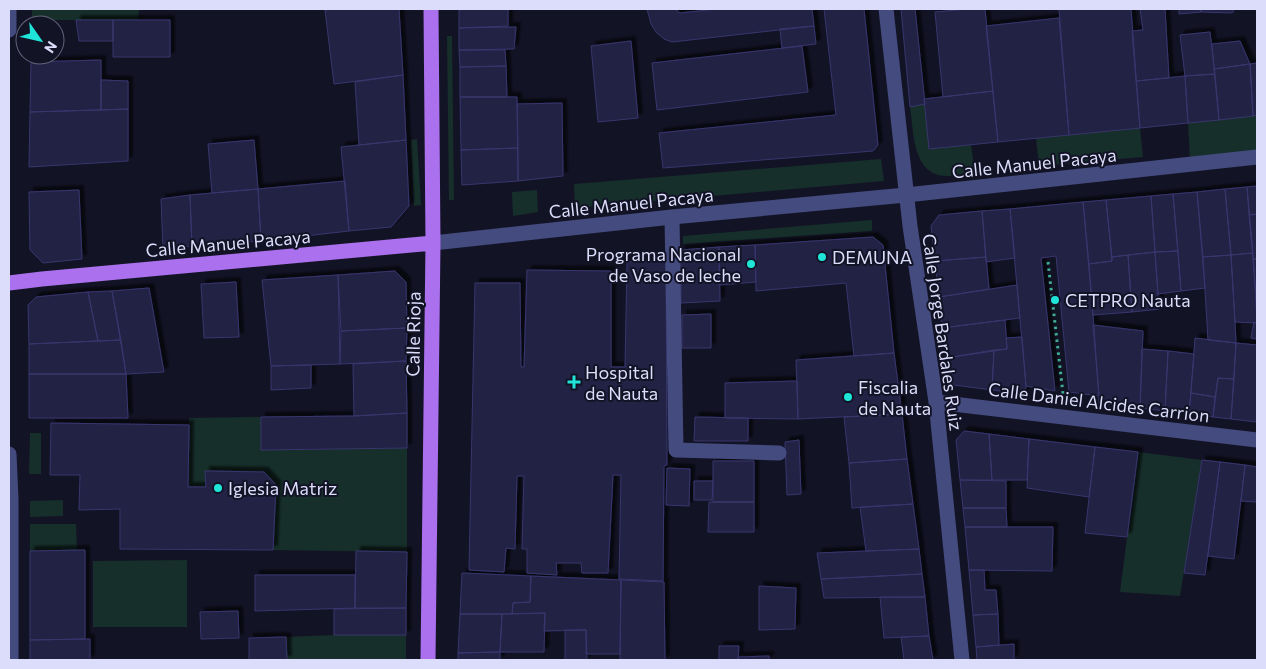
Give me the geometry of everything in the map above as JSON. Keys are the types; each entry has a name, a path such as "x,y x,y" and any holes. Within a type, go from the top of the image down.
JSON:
{"main road":[{"name":"Calle Rioja","path":"428,660 433,243 432,9"},
{"name":"Calle Manuel Pacaya","path":"9,283 433,243"}],"street":[{"path":"9,9 9,30"},
{"name":"Calle Jorge Bardales Ruiz","path":"886,9 906,195 936,402 962,660"},
{"name":"Calle Manuel Pacaya","path":"433,243 1257,157"},
{"path":"672,217 676,450 780,453"},
{"name":"Calle Daniel Alcides Carrion","path":"936,402 1257,440"},
{"path":"9,454 11,660"}],"path":[{"path":"1048,262 1065,417"}],"green space":[{"path":"32,9 139,9 138,20 65,20 65,15 32,15"},
{"path":"447,36 452,36 454,200 449,200"},
{"path":"925,104 930,149 971,145 975,173 950,176 936,174 927,169 921,161 914,140 910,107"},
{"path":"1257,115 1257,151 1190,159 1188,123"},
{"path":"1140,128 1143,157 1039,166 1036,138"},
{"path":"417,139 421,205 414,206 411,140"},
{"path":"881,159 884,181 575,208 574,184"},
{"path":"537,190 538,212 513,216 512,192"},
{"path":"872,220 872,231 683,244 683,236"},
{"path":"261,417 262,450 407,448 407,552 273,550 276,485 264,473 205,472 206,487 188,487 189,418"},
{"path":"30,433 41,433 41,474 29,474"},
{"path":"1138,452 1202,460 1180,596 1120,592"},
{"path":"63,500 63,516 30,517 30,501"},
{"path":"30,524 76,524 77,550 30,551"},
{"path":"187,560 187,627 93,627 93,561"},
{"path":"406,635 406,660 287,660 286,637"}],"building":[{"path":"399,9 403,75 334,84 325,10"},
{"path":"459,9 508,9 508,26 459,28"},
{"path":"647,9 675,9 680,13 717,9 812,9 814,26 672,42 664,39 656,32 651,24"},
{"path":"824,9 864,9 878,145 873,151 663,168 659,133 836,115"},
{"path":"901,9 915,9 925,104 910,107"},
{"path":"985,9 993,91 943,97 935,12"},
{"path":"1059,9 1131,9 1140,128 1069,135"},
{"path":"1140,9 1165,9 1169,78 1136,81 1132,31 1143,30"},
{"path":"1179,9 1201,9 1201,12 1179,14"},
{"path":"1201,9 1235,9 1232,13 1201,12"},
{"path":"1059,18 1069,135 998,142 986,26"},
{"path":"76,20 113,20 113,41 79,41"},
{"path":"113,20 170,20 170,57 113,57"},
{"path":"814,26 816,44 782,48 780,29"},
{"path":"516,27 514,49 459,50 459,28"},
{"path":"1210,32 1215,74 1185,76 1180,35"},
{"path":"631,41 638,118 598,122 591,46"},
{"path":"1240,41 1250,64 1214,69 1212,44"},
{"path":"802,46 808,92 657,110 652,63"},
{"path":"459,50 505,50 506,66 460,67"},
{"path":"101,60 101,110 30,112 31,65 65,65 65,61"},
{"path":"1257,63 1257,115 1253,116 1250,64"},
{"path":"1250,64 1253,116 1219,120 1214,69"},
{"path":"506,66 507,97 460,97 460,67"},
{"path":"1215,74 1219,120 1188,123 1185,76"},
{"path":"403,75 406,140 359,145 355,82"},
{"path":"1185,76 1188,123 1140,128 1136,81"},
{"path":"101,80 128,81 128,109 101,110"},
{"path":"993,91 998,142 929,149 924,99"},
{"path":"460,97 517,97 518,148 461,150"},
{"path":"562,103 563,176 518,181 517,104"},
{"path":"128,109 128,161 29,167 30,112"},
{"path":"254,140 258,189 212,193 208,144"},
{"path":"406,140 409,206 391,227 349,231 341,147"},
{"path":"518,148 518,181 462,185 461,150"},
{"path":"345,181 349,231 261,241 258,189"},
{"path":"1257,186 1257,214 1249,215 1247,187"},
{"path":"1247,187 1253,253 1231,255 1225,189"},
{"path":"258,189 261,241 192,246 190,195"},
{"path":"1225,189 1231,255 1203,257 1197,192"},
{"path":"79,190 82,259 43,263 30,250 29,192"},
{"path":"1197,192 1205,288 1181,291 1173,194"},
{"path":"1173,194 1178,251 1155,252 1151,196"},
{"path":"190,195 192,246 163,249 161,199"},
{"path":"1151,196 1155,252 1112,257 1106,200"},
{"path":"1106,200 1112,261 1089,264 1083,202"},
{"name":"CETPRO Nauta","path":"1083,202 1099,396 1069,392 1056,256 1041,258 1055,391 1026,386 1010,209"},
{"path":"1010,209 1015,258 986,262 982,211"},
{"path":"982,211 986,257 935,261 931,226 939,215"},
{"path":"1257,214 1257,259 1253,259 1249,215"},
{"path":"873,237 883,245 894,353 854,356 846,283 756,291 755,245"},
{"path":"755,245 756,282 719,285 719,247"},
{"path":"719,247 720,301 681,303 681,250"},
{"path":"1178,251 1181,291 1158,294 1155,252"},
{"path":"1155,252 1159,309 1132,312 1128,255"},
{"path":"1253,253 1257,323 1235,322 1231,255"},
{"path":"1128,255 1132,312 1093,315 1089,264 1112,261 1112,257"},
{"path":"1231,255 1236,343 1208,340 1203,257"},
{"path":"986,257 989,289 939,297 935,261"},
{"path":"1253,259 1257,259 1257,306"},
{"path":"666,260 667,465 664,466 663,581 619,579 621,475 613,475 608,573 582,573 581,563 556,563 557,575 527,573 527,549 522,549 524,476 517,476 515,549 506,548 504,572 469,570 475,283 520,283 521,367 524,367 527,270 611,271 611,367 625,367 627,262"},
{"path":"395,271 406,282 407,328 341,331 338,275"},
{"path":"338,275 340,364 271,366 262,280"},
{"path":"236,282 239,337 204,338 201,284"},
{"path":"1017,285 1020,318 942,328 939,297"},
{"path":"149,288 164,372 126,374 112,291"},
{"path":"112,291 121,340 98,341 88,292"},
{"path":"88,292 98,341 29,344 28,305 36,297"},
{"path":"711,314 711,348 682,348 682,315"},
{"path":"1005,320 1007,349 946,358 942,328"},
{"path":"1254,322 1257,323 1257,339 1251,338"},
{"path":"1093,325 1143,331 1140,408 1098,403"},
{"path":"407,328 406,361 340,364 341,331"},
{"path":"1022,337 1025,394 992,390 994,350 1007,349 1006,338"},
{"path":"1195,338 1236,343 1234,379 1218,378 1215,397 1191,393"},
{"path":"121,340 126,374 29,374 29,344"},
{"path":"1236,343 1257,345 1257,422 1231,419"},
{"path":"1142,349 1168,351 1165,411 1140,408"},
{"path":"994,350 992,390 954,385 948,378 946,358"},
{"path":"1168,351 1194,354 1189,413 1165,411"},
{"name":"Fiscalia de Nauta","path":"894,353 902,414 798,419 796,360"},
{"path":"406,361 407,413 354,416 353,364"},
{"path":"311,365 311,388 271,390 271,366"},
{"path":"29,374 126,374 128,418 29,418"},
{"path":"1218,378 1234,379 1231,419 1213,417"},
{"path":"797,381 798,419 725,418 725,383"},
{"path":"1191,393 1215,397 1213,417 1189,413"},
{"path":"407,413 407,448 261,450 261,417 354,416"},
{"path":"902,414 907,459 849,463 844,417"},
{"path":"695,417 748,418 748,441 694,441"},
{"path":"51,423 189,425 188,487 206,487 205,471 264,472 276,485 273,550 120,549 120,509 79,510 80,475 50,475"},
{"path":"964,431 989,434 992,480 960,480 956,440"},
{"path":"989,434 1029,439 1027,480 992,480"},
{"path":"1029,439 1095,447 1089,497 1027,488"},
{"path":"799,440 801,494 787,495 785,442"},
{"path":"1095,447 1138,452 1127,537 1085,533"},
{"path":"907,459 913,504 852,508 849,463"},
{"path":"1202,460 1220,462 1205,575 1184,573"},
{"path":"713,461 754,461 754,502 713,502"},
{"path":"1220,462 1245,465 1234,559 1208,556"},
{"path":"1245,465 1257,467 1257,502 1241,501"},
{"path":"667,468 690,469 689,506 666,505"},
{"path":"960,480 1006,481 1006,508 963,508"},
{"path":"694,481 713,481 712,500 694,500"},
{"path":"709,502 754,502 754,532 708,532"},
{"path":"913,504 919,549 866,551 860,507"},
{"path":"963,508 1006,508 1007,527 965,527"},
{"path":"965,527 1053,527 1052,571 969,570"},
{"path":"919,549 922,574 821,579 817,553"},
{"path":"85,550 85,639 30,640 30,551"},
{"path":"356,551 407,552 406,608 355,608"},
{"path":"969,570 984,570 985,590 996,590 998,614 973,615"},
{"path":"462,573 531,576 530,602 513,603 512,614 460,614"},
{"path":"922,574 925,597 824,598 821,579"},
{"path":"255,575 355,575 355,608 255,611"},
{"path":"531,576 621,580 620,654 586,654 586,630 544,631 545,613 512,614 513,603 530,602"},
{"path":"621,580 664,582 665,660 620,660"},
{"path":"759,586 796,588 795,629 759,630"},
{"path":"880,597 925,597 929,636 884,638"},
{"path":"406,608 406,635 334,635 334,609"},
{"path":"238,611 239,638 201,639 200,612"},
{"path":"545,613 544,652 500,652 502,614"},
{"path":"460,614 502,614 500,652 458,653"},
{"path":"998,614 999,645 976,647 973,615"},
{"path":"565,630 586,630 587,660 565,660"},
{"path":"929,636 933,660 904,660 901,637"},
{"path":"286,637 287,660 249,660 249,638"},
{"path":"90,639 90,660 30,660 30,640"},
{"path":"1014,644 1014,660 977,660 976,647"},
{"path":"719,646 739,646 738,660 719,660"},
{"path":"500,652 500,660 458,660 458,653"},
{"path":"769,656 769,660 738,660 738,657"}],"place":[{"name":"DEMUNA","path":"822,257"},
{"name":"Programa Nacional de Vaso de leche","path":"751,264"},
{"name":"CETPRO Nauta","path":"1055,300"},
{"name":"Hospital de Nauta","path":"574,382"},
{"name":"Fiscalia de Nauta","path":"848,397"},
{"name":"Iglesia Matriz","path":"218,488"}]}
